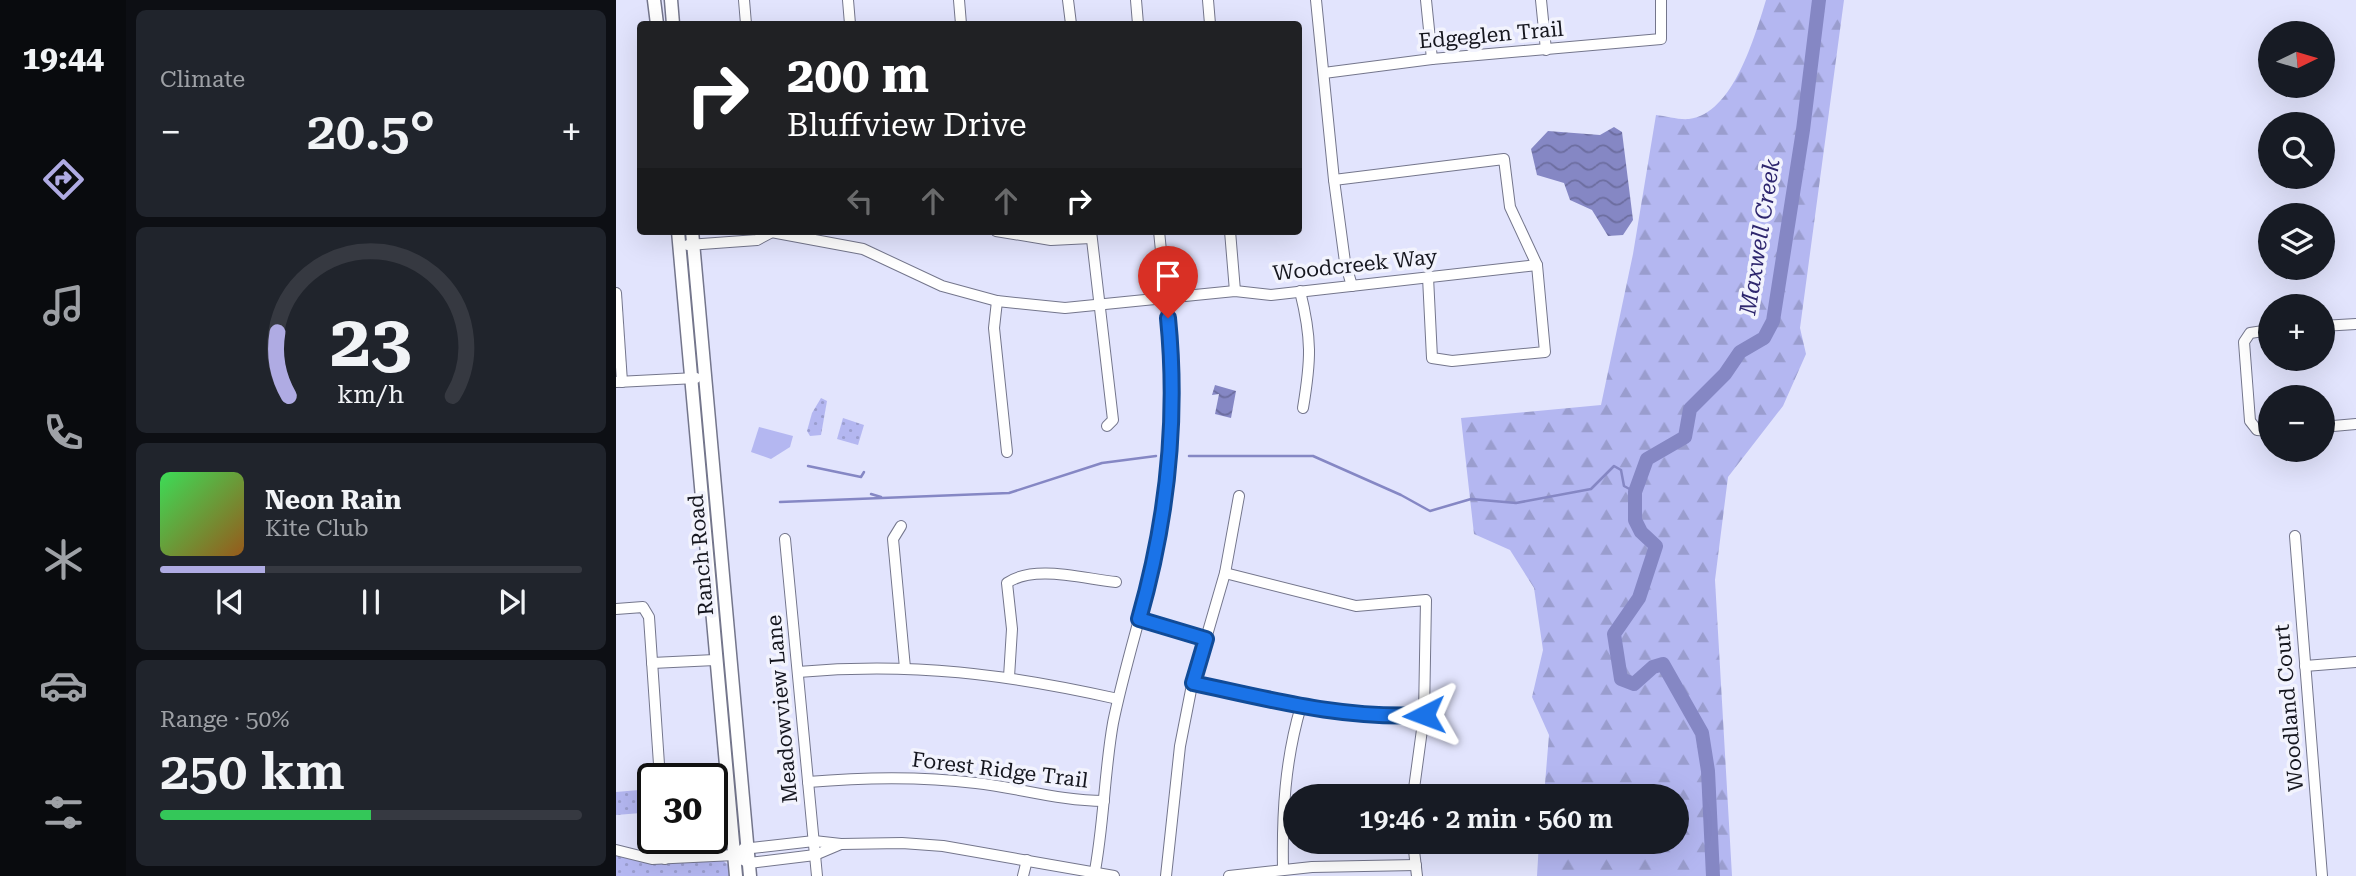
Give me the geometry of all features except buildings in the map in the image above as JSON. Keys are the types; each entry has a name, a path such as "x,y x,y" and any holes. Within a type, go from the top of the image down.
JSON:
{"main road":[{"path":"654,0 657,21"},
{"path":"671,0 673,21"},
{"name":"Ranch Road","path":"678,235 698,378 749,869"},
{"name":"Ranch Road","path":"693,238 698,378 715,660 736,876"}],"street":[{"path":"744,0 746,21"},
{"path":"848,0 850,21"},
{"path":"959,0 961,21"},
{"path":"1068,0 1071,21"},
{"path":"1136,0 1138,21"},
{"path":"1208,0 1210,21"},
{"path":"1316,0 1334,180 1345,262 1352,286"},
{"path":"1426,0 1432,59"},
{"path":"1541,0 1546,50"},
{"name":"Edgeglen Trail","path":"1324,72 1432,59 1661,39 1661,0"},
{"path":"1334,180 1504,159 1510,207 1537,265 1545,352 1452,361 1432,358 1428,277"},
{"name":"Woodcreek Way","path":"679,246 693,238 757,240 764,235"},
{"name":"Woodcreek Way","path":"785,235 863,249 942,286 997,302 1065,308 1235,291 1270,295 1537,265"},
{"path":"1020,235 1051,240 1084,235"},
{"path":"1091,235 1113,420 1107,426"},
{"path":"1095,875 1118,699 1166,500 1171,400 1166,298 1159,235"},
{"path":"1230,235 1235,291"},
{"path":"1300,291 1310,332 1310,363 1303,408"},
{"path":"616,293 619,382 698,378"},
{"path":"997,302 994,328 1007,453"},
{"path":"2335,325 2356,324"},
{"path":"2258,333 2247,335 2245,355 2250,421 2254,428 2258,429"},
{"path":"2335,426 2356,424"},
{"path":"1166,876 1180,746 1193,683 1225,573 1239,496"},
{"path":"901,526 893,539 905,668"},
{"name":"Woodland Court","path":"2295,536 2322,876"},
{"name":"Meadowview Lane","path":"785,539 817,876"},
{"path":"1225,573 1356,606 1426,600 1424,715 1415,784"},
{"path":"1009,677 1012,629 1007,583 1017,575 1035,574 1116,582"},
{"path":"616,609 646,609 659,763"},
{"path":"1139,619 1206,639"},
{"path":"652,663 715,660"},
{"path":"2305,667 2356,662"},
{"path":"798,672 905,668 1009,677 1118,699"},
{"path":"1193,683 1357,716 1424,715"},
{"path":"1283,869 1285,788 1291,740 1301,706"},
{"name":"Forest Ridge Trail","path":"808,782 872,776 930,778 1067,799 1104,801"},
{"path":"616,850 665,859 734,855 747,847 814,841 841,844 902,843 943,846 1095,875 1114,876"},
{"path":"734,855 749,869 815,855 841,844"},
{"path":"665,854 665,859"},
{"path":"1415,854 1417,876"},
{"path":"1023,876 1027,860"},
{"path":"1229,876 1283,869 1416,865"}],"green space":[{"path":"1766,0 1844,0 1800,328 1806,354 1783,406 1728,477 1715,580 1732,876 1537,876 1538,854 1689,854 1689,784 1545,784 1549,735 1532,697 1543,650 1534,588 1510,550 1474,534 1461,418 1601,405 1633,254 1656,115 1689,119 1704,114 1718,103 1740,71"},
{"path":"821,398 827,401 821,435 810,436 807,431 812,413"},
{"path":"843,418 864,425 858,445 837,439"},
{"path":"759,427 793,436 790,447 771,459 751,452"},
{"path":"637,790 637,813 616,815 616,792"},
{"path":"616,855 658,863 722,860 730,866 731,876 616,876"}],"water":[{"path":"1614,127 1622,132 1633,220 1623,235 1608,236 1592,210 1570,200 1564,183 1537,175 1531,149 1548,131 1600,135"},
{"path":"1215,385 1236,391 1231,418 1215,414 1219,394 1212,395"}],"waterway":[{"name":"Maxwell Creek","path":"1713,876 1708,771 1702,733 1663,664 1653,667 1634,684 1621,679 1614,634 1639,598 1656,546 1641,532 1635,520 1635,492 1647,459 1685,437 1690,409 1725,374 1740,352 1764,338 1773,321 1803,130 1819,0"},
{"path":"780,502 1009,493 1102,463 1156,456"},
{"path":"1189,456 1313,456 1401,495 1430,511 1471,499 1516,503 1591,489 1614,466 1621,470 1624,486 1635,492"},
{"path":"808,466 861,477 864,472"},
{"path":"871,494 881,497"}],"route":[{"path":"1168,318 1171,400 1166,500 1139,619 1206,639 1193,683 1357,716 1424,715"}]}
